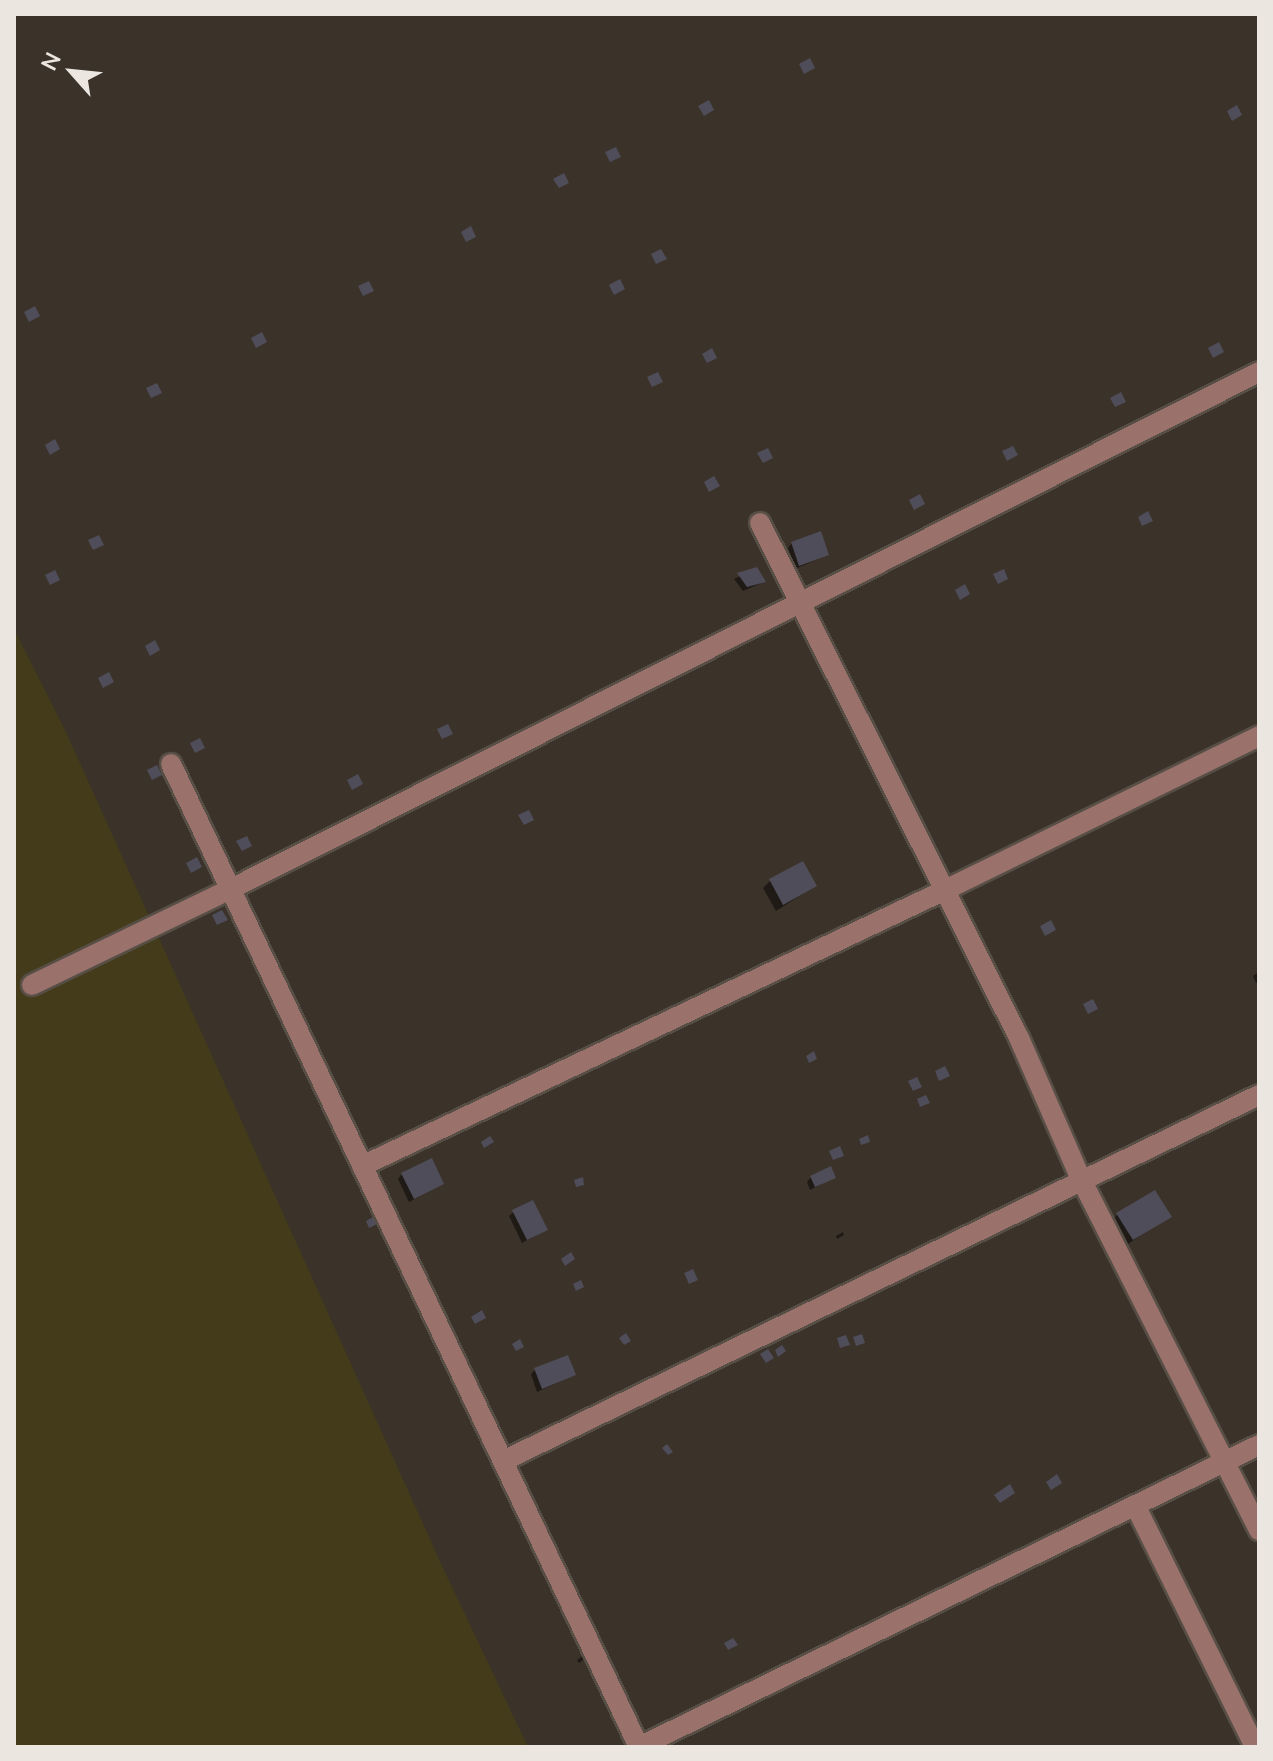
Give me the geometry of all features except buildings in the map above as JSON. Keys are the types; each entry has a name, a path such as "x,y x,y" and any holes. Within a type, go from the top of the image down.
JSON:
{"street":[{"path":"32,985 231,889 1259,372"},
{"path":"760,523 1019,1038 1081,1179 1259,1530"},
{"path":"362,1166 945,890 1259,736"},
{"path":"171,764 639,1747 1259,1445"},
{"path":"503,1461 1259,1095"},
{"path":"1136,1507 1255,1747"}],"sand":[{"path":"14,629 66,732 443,1568 528,1747 14,1747"}]}
